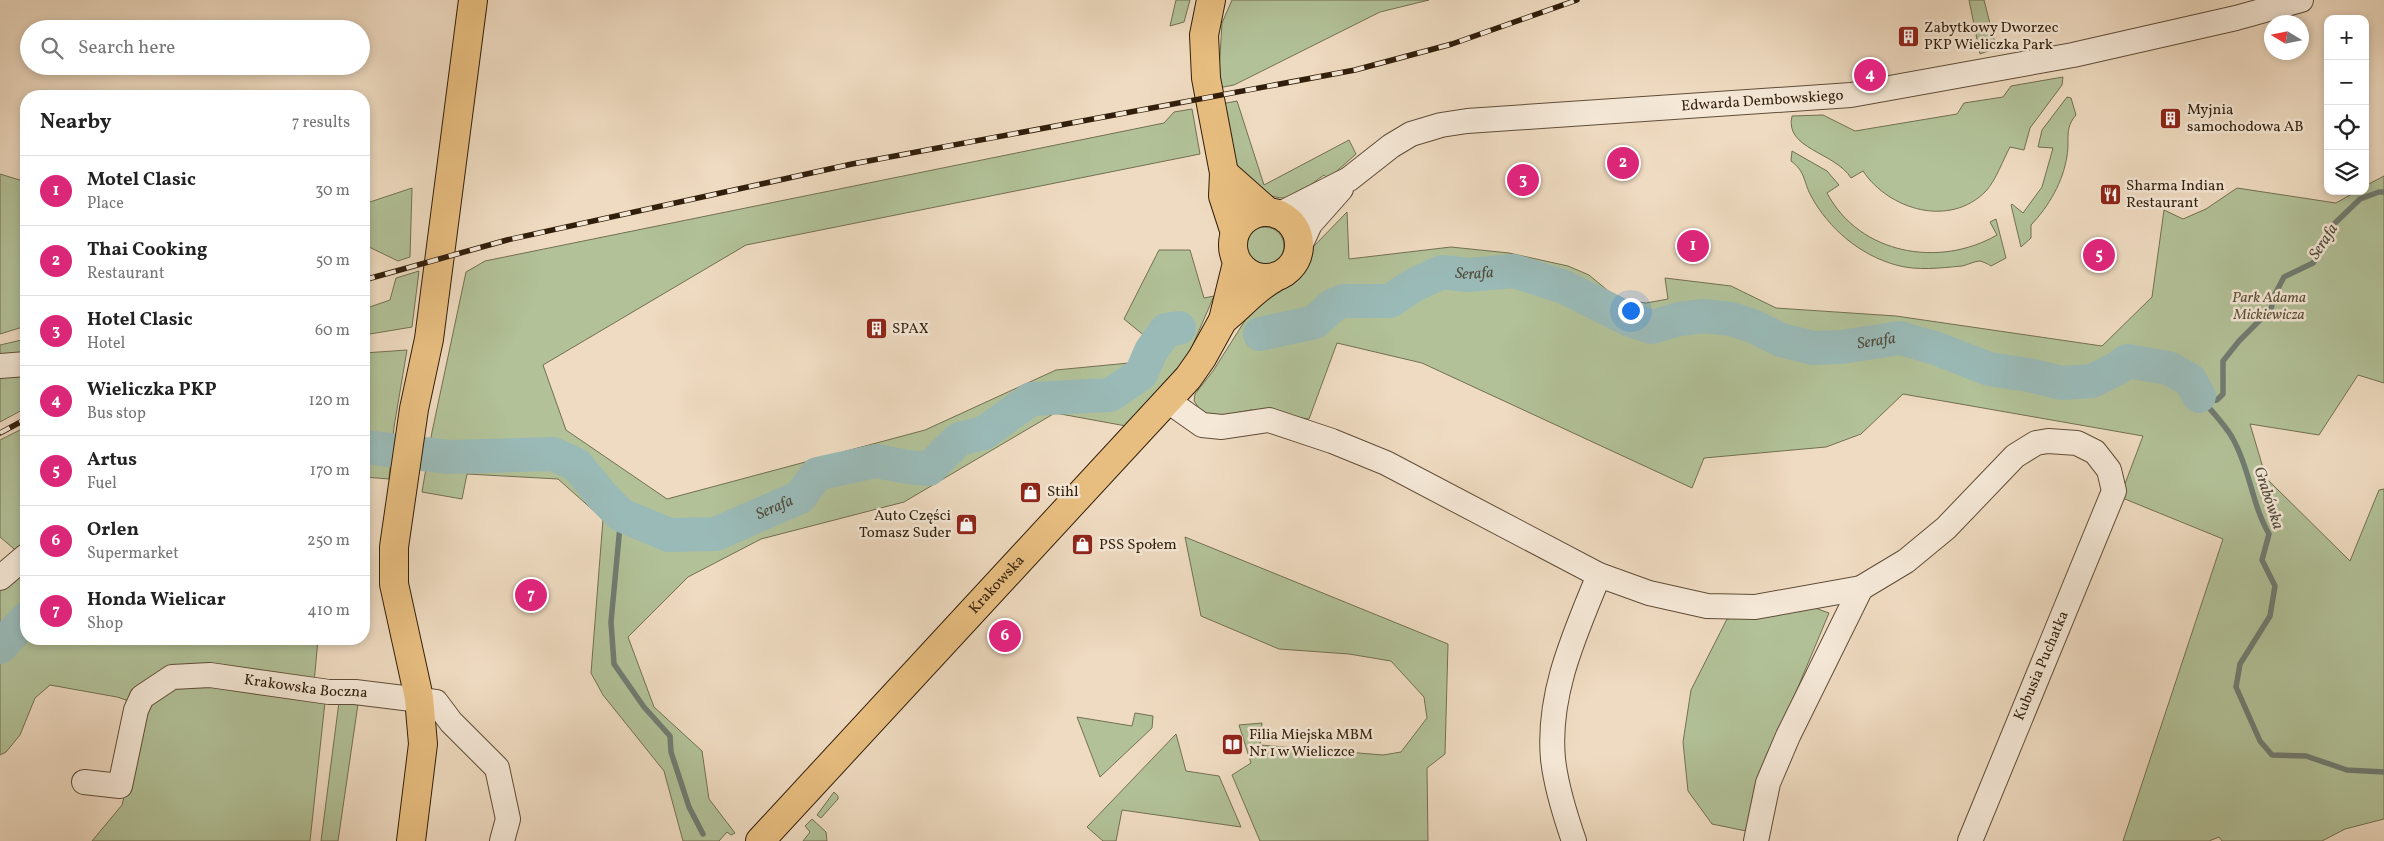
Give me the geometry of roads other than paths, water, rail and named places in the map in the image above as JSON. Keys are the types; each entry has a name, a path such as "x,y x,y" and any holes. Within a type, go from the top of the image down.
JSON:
{"main road":[{"path":"411,841 424,744 419,698 394,584 394,547 414,410 429,339 473,0"},
{"path":"1211,0 1204,36 1206,78 1224,172 1223,196 1235,233"},
{"path":"1224,172 1294,228 1299,248 1291,267 1274,278 1253,276 1237,263 1233,253 1235,233 1240,224 1248,217 1273,213"},
{"name":"Krakowska","path":"760,841 1168,401 1202,358 1222,320 1237,263"},
{"name":"Krakowska","path":"1222,320 1244,303 1256,288 1274,278"}],"street":[{"name":"Edwarda Dembowskiego","path":"1299,248 1310,224 1349,179 1402,139 1441,125 1467,121 1851,95 2074,55 2236,18 2301,0"},
{"name":"Edwarda Dembowskiego","path":"1273,213 1349,179"},
{"path":"0,366 20,364"},
{"path":"1168,401 1195,421 1209,426 1269,420 1332,441 1386,463 1599,575 1649,593 1707,606 1755,607 1861,588"},
{"name":"Kubusia Puchatka","path":"1861,588 1906,560 1946,528 2015,456 2036,443 2048,441 2078,443 2095,452 2109,470 2114,491 1970,841"},
{"path":"0,578 20,561"},
{"path":"1574,841 1565,815 1553,760 1553,725 1559,687 1569,646 1599,575"},
{"path":"1756,841 1768,783 1788,736 1861,588"},
{"name":"Krakowska Boczna","path":"84,782 120,786 136,710 142,697 172,677 210,674 329,692 419,698 436,702 451,722 497,768 508,819 502,841"}],"waterway":[{"name":"Serafa","path":"2203,398 2207,401 2217,400 2223,394 2223,361 2239,341 2271,309 2274,296 2284,277 2313,263 2322,251 2333,225 2360,199 2384,192"},
{"name":"Serafa","path":"1260,334 1315,322 1332,306 1343,301 1390,301 1414,285 1442,272 1468,275 1514,271 1564,287 1630,320 1652,327 1679,319 1704,316 1731,319 1753,326 1781,340 1813,348 1841,347 1900,338 1935,348 1989,369 2029,375 2062,383 2092,381 2118,368 2127,361 2168,368 2190,380 2199,396"},
{"name":"Serafa","path":"370,448 449,457 553,454 577,465 602,496 621,515 669,535 716,534 800,497 817,474 876,461 929,469 959,439 984,433 1031,399 1110,395 1141,374 1151,351 1166,330 1179,328"},
{"name":"Grabówka","path":"2199,396 2230,433 2239,451 2263,523 2269,534 2262,560 2275,586 2270,616 2240,664 2236,687 2260,741 2272,755 2306,756 2347,770 2384,772"},
{"path":"621,515 611,622 614,664 644,707 670,736 671,752 689,807 703,834"},
{"name":"Serafa","path":"0,647 20,625"}],"railway":[{"path":"370,278 507,240 852,164 1355,70 1452,44 1577,0"},
{"path":"0,433 20,422"}],"place":[{"name":"Zabytkowy Dworzec PKP Wieliczka Park","path":"1908,37"},
{"name":"Wieliczka PKP","path":"1870,75"},
{"name":"Myjnia samochodowa AB","path":"2171,119"},
{"name":"Thai Cooking","path":"1623,163"},
{"name":"Hotel Clasic","path":"1523,180"},
{"name":"Sharma Indian Restaurant","path":"2110,195"},
{"name":"Motel Clasic","path":"1693,246"},
{"name":"Artus","path":"2099,255"},
{"name":"SPAX","path":"876,329"},
{"name":"Stihl","path":"1031,492"},
{"name":"Auto Części Tomasz Suder","path":"967,525"},
{"name":"PSS Społem","path":"1083,545"},
{"name":"Honda Wielicar","path":"531,595"},
{"name":"Orlen","path":"1005,636"},
{"name":"Filia Miejska MBM Nr 1 w Wieliczce","path":"1233,744"}],"park label":[{"name":"Park Adama Mickiewicza","path":"2269,306"}]}
